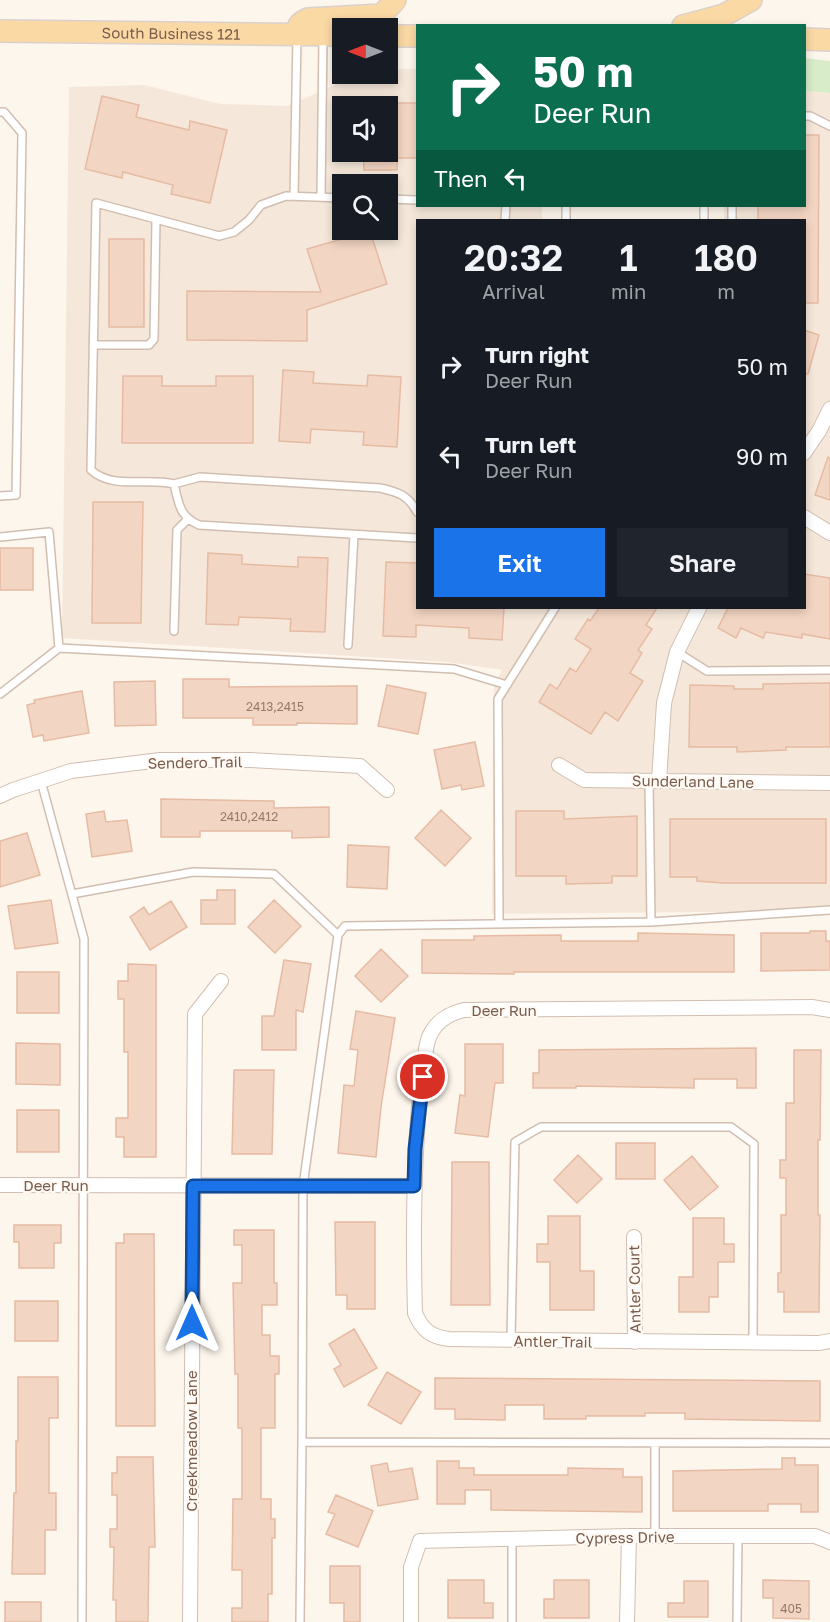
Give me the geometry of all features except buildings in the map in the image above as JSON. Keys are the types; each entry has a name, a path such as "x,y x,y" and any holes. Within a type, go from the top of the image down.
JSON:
{"main road":[{"path":"297,35 297,27 308,19 382,15 395,0"},
{"path":"690,24 724,15 751,0"},
{"name":"South Business 121","path":"0,31 332,35"},
{"path":"398,36 416,36"},
{"path":"806,39 830,41"}],"street":[{"path":"806,450 830,409"},
{"path":"806,519 830,533"},
{"path":"654,781 664,703 677,652 698,609"},
{"name":"Sendero Trail","path":"0,796 71,771 160,760 250,760 360,766 387,790"},
{"name":"Sunderland Lane","path":"559,765 585,780 830,783"},
{"name":"Creekmeadow Lane","path":"190,1622 195,1014 221,981"},
{"name":"Deer Run","path":"0,1185 414,1186 415,1149 425,1055 430,1036 448,1014 464,1010 812,1007 830,1010"},
{"name":"Antler Trail","path":"414,1186 415,1313 426,1332 437,1338 635,1342 819,1343 830,1341"},
{"name":"Antler Court","path":"634,1237 635,1342"},
{"path":"627,1622 628,1536"},
{"name":"Cypress Drive","path":"411,1622 411,1567 420,1541 628,1536 815,1536 830,1542"}],"lane":[{"path":"294,196 297,35"},
{"path":"321,197 332,35"},
{"path":"0,112 4,112 22,133 16,495 0,496"},
{"path":"806,116 830,126"},
{"path":"332,198 286,196 261,205 249,220 234,232 219,236 96,203 91,471 98,477 114,482 160,481 174,484 200,477 380,488 401,493 411,500 416,510"},
{"path":"398,199 416,200"},
{"path":"93,345 149,345 154,339 156,219"},
{"path":"174,484 179,506 187,520 199,525 416,538"},
{"path":"174,631 177,530 187,520"},
{"path":"0,537 49,532 60,648"},
{"path":"348,645 354,535"},
{"path":"499,924 498,699 554,609"},
{"path":"0,694 60,648 454,669 507,685"},
{"path":"677,652 707,671 830,670"},
{"path":"40,781 84,939 82,1622"},
{"path":"651,922 654,781"},
{"path":"72,894 193,872 274,874 338,935"},
{"path":"300,1622 303,1186 338,935 345,926 651,922 830,910"},
{"path":"512,1340 514,1142 541,1127 731,1127 754,1144 753,1342"},
{"path":"302,1442 830,1443"},
{"path":"655,1444 655,1536"},
{"path":"738,1536 738,1622"},
{"path":"512,1539 512,1622"}],"shaded area":[{"path":"398,69 416,69 416,207 542,207 542,219 416,219 416,609 806,609 806,219 724,219 724,207 806,207 806,91 830,93 830,911 492,914 494,685 502,670 447,662 62,638 69,87 144,85 220,104 288,106 336,84 398,84"}],"green space":[{"path":"806,58 830,61 830,93 806,91"}],"route":[{"path":"192,1323 193,1186 414,1186 415,1149 423,1077"}]}
